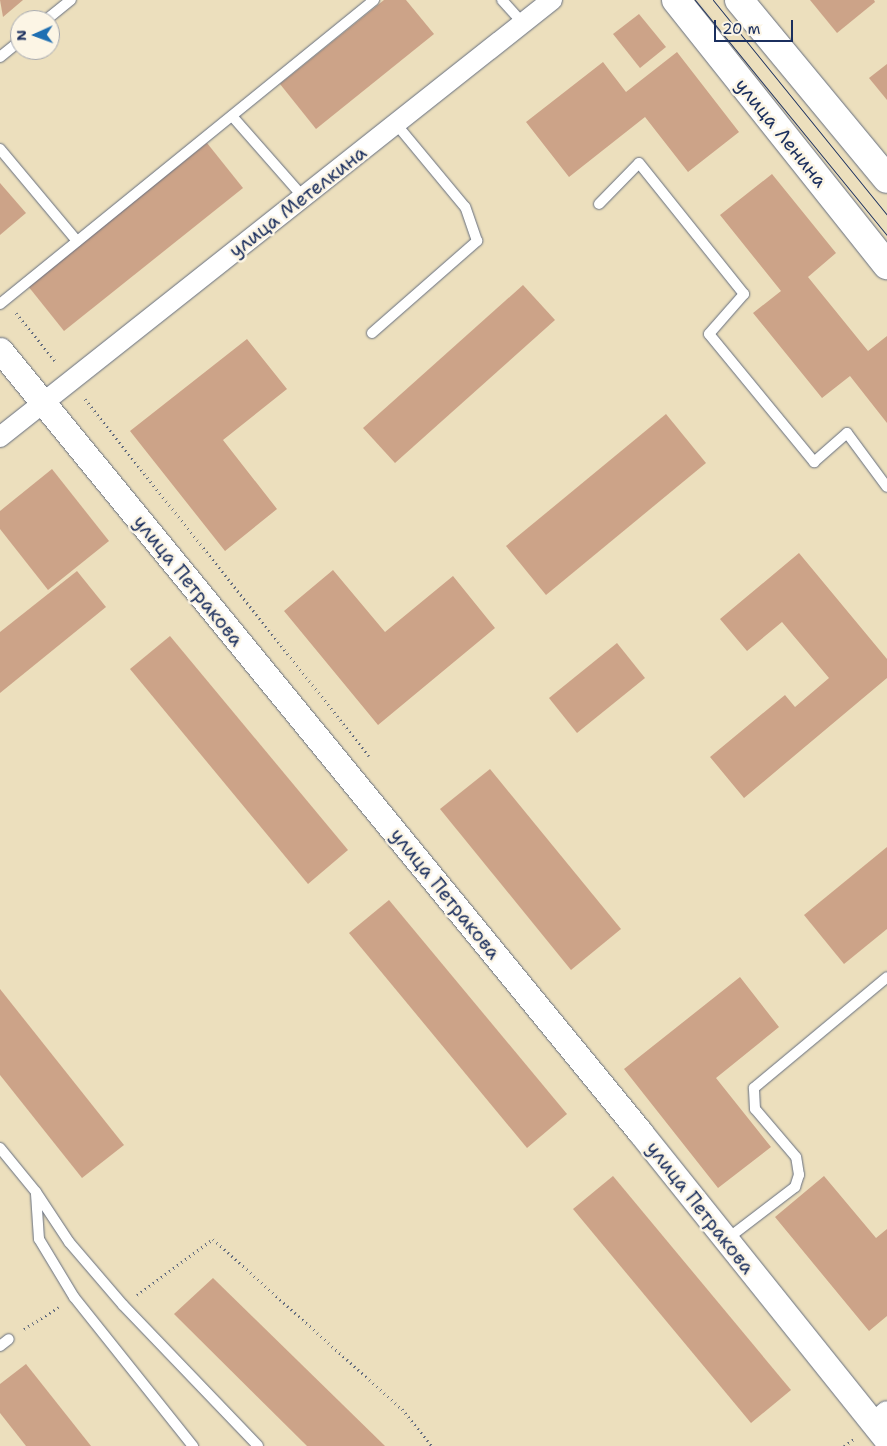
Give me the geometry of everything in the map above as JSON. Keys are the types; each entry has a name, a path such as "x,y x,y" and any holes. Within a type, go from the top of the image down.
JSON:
{"main road":[{"name":"улица Ленина","path":"676,0 887,265"},
{"path":"739,0 887,179"}],"street":[{"name":"улица Метелкина","path":"0,437 552,0"},
{"name":"улица Петракова","path":"0,350 640,1132 725,1241 882,1425"}],"lane":[{"path":"58,10 71,0"},
{"path":"3,302 374,0"},
{"path":"502,0 523,23"},
{"path":"0,58 10,50"},
{"path":"232,116 304,198"},
{"path":"372,333 477,241 465,207 396,124"},
{"path":"0,149 78,241"},
{"path":"599,204 639,163 744,294 709,334 814,462 847,432 887,487"},
{"path":"725,1241 795,1187 799,1175 796,1157 755,1109 754,1088 887,977"},
{"path":"0,1148 36,1192 69,1242 123,1305 258,1446"},
{"path":"36,1192 39,1239 74,1297 193,1446"}],"path":[{"path":"3,302 55,361"},
{"path":"123,1305 213,1239 402,1409 432,1446"},
{"path":"4,1343 74,1297"}],"building":[{"path":"0,0 23,0 10,10 3,17"},
{"path":"384,0 406,0 434,34 316,129 280,84"},
{"path":"810,0 874,0 875,2 837,33"},
{"path":"639,14 666,47 640,68 613,34"},
{"path":"677,52 739,132 688,172 645,117 569,177 526,122 603,62 626,92"},
{"path":"887,64 887,100 869,78"},
{"path":"207,143 243,188 64,331 28,286"},
{"path":"772,174 836,253 808,277 868,351 887,336 887,423 850,376 822,398 753,313 781,291 720,215"},
{"path":"0,183 26,213 0,235"},
{"path":"523,285 555,320 395,463 363,428"},
{"path":"247,339 287,389 223,440 277,509 225,551 130,431"},
{"path":"666,414 706,463 546,595 506,546"},
{"path":"52,469 109,541 48,590 0,529 0,511"},
{"path":"799,553 887,659 887,678 744,798 710,757 785,695 795,707 829,678 782,622 747,651 720,619"},
{"path":"333,570 385,632 453,576 495,628 378,725 284,611"},
{"path":"77,571 106,607 0,693 0,632"},
{"path":"170,636 348,850 308,884 130,669"},
{"path":"617,643 645,678 577,733 549,698"},
{"path":"490,769 621,929 571,970 440,809"},
{"path":"887,847 887,929 844,964 804,915"},
{"path":"389,900 567,1114 527,1148 349,933"},
{"path":"740,977 779,1027 716,1078 771,1147 718,1188 624,1069"},
{"path":"0,989 124,1145 82,1178 0,1075"},
{"path":"613,1176 791,1390 751,1423 573,1209"},
{"path":"824,1176 876,1238 887,1229 887,1316 869,1331 775,1217"},
{"path":"213,1278 385,1446 307,1446 174,1314"},
{"path":"26,1364 91,1446 26,1446 0,1413 0,1384"}],"tram line":[{"path":"695,0 887,235"},
{"path":"713,0 887,215"}]}
